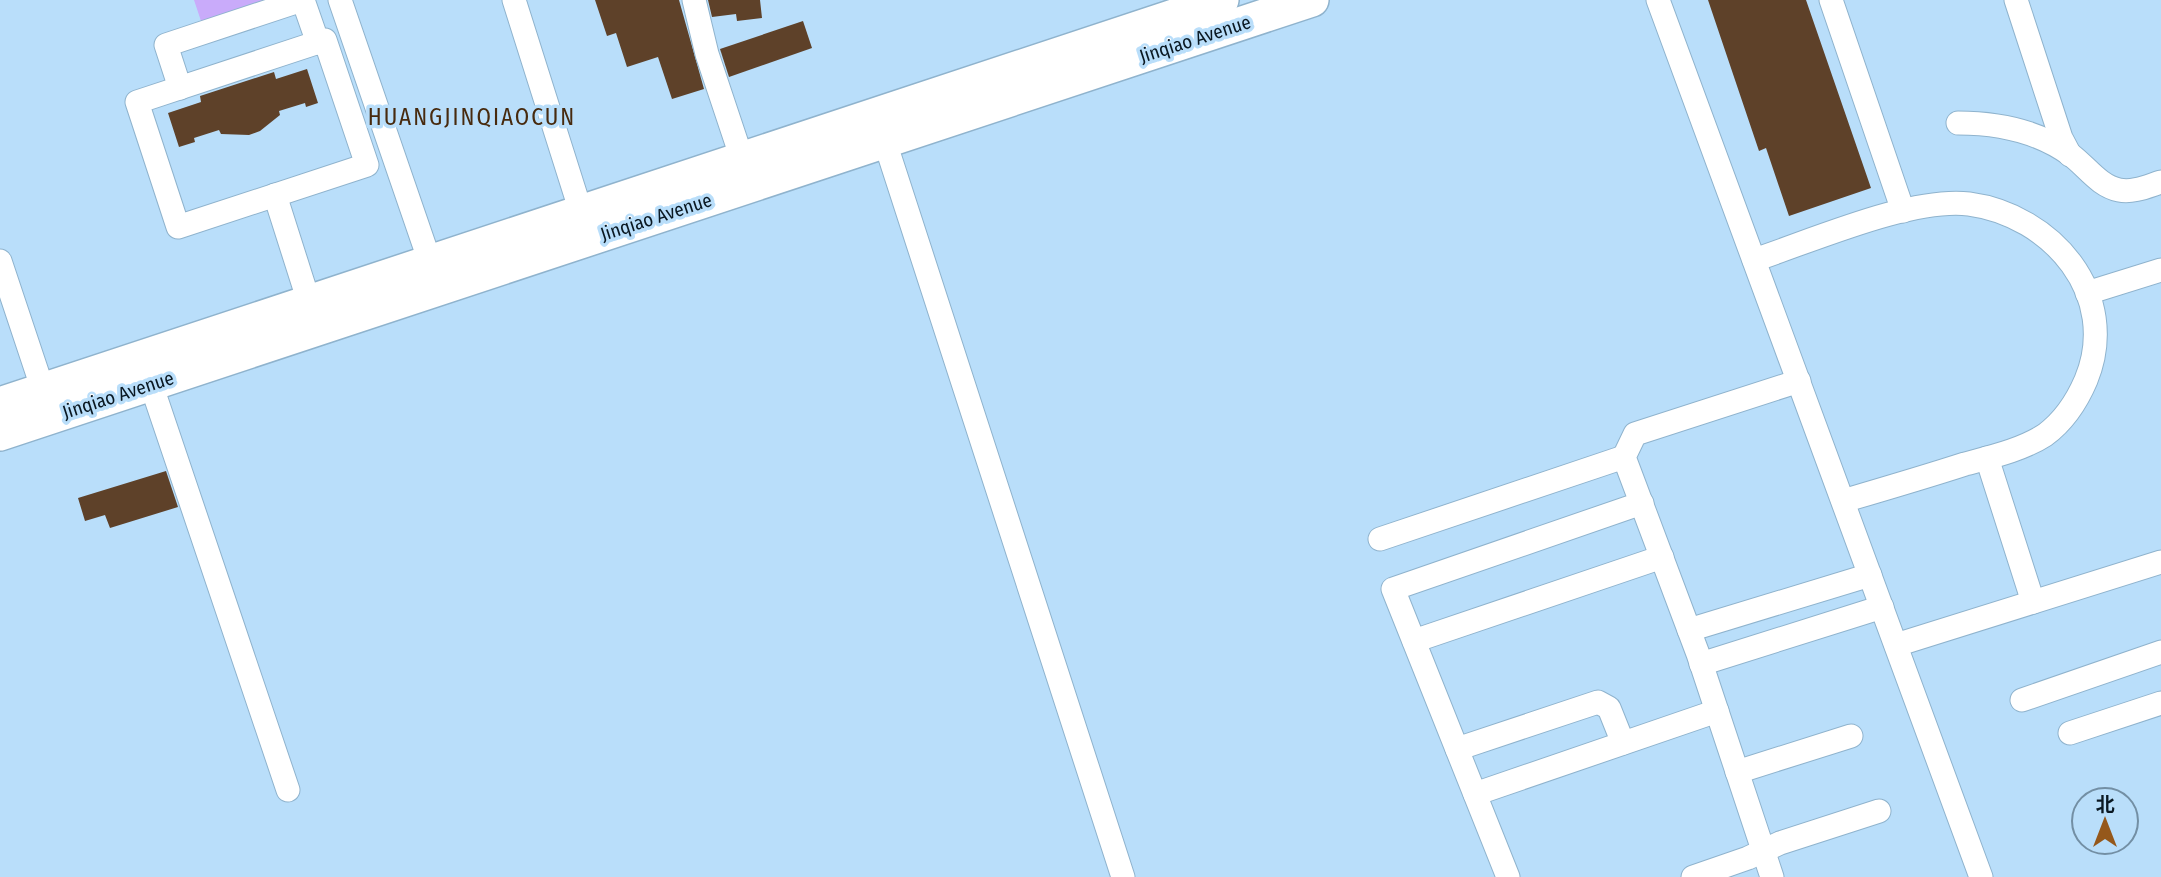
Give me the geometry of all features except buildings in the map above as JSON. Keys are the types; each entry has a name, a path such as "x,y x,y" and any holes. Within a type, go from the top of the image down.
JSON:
{"highway":[{"name":"Jinqiao Avenue","path":"0,434 1312,0"},
{"name":"Jinqiao Avenue","path":"0,404 1212,2"}],"street":[{"path":"180,88 166,45 303,0 318,43"},
{"path":"340,0 430,262"},
{"path":"514,0 581,212"},
{"path":"694,0 707,54 742,159"},
{"path":"1658,0 1981,877"},
{"path":"1831,0 1903,211"},
{"path":"2017,0 2061,138 2070,155"},
{"path":"325,40 367,165 178,227 137,102 180,88 325,40"},
{"path":"1958,123 2017,129 2070,155 2101,182 2117,190 2135,190 2161,182"},
{"path":"885,142 1123,877"},
{"path":"275,195 309,302"},
{"path":"1754,260 1903,211 1930,205 1968,204 2017,218 2057,245 2077,270 2087,293 2093,314 2094,346 2088,375 2075,401 2057,424 2036,440 1987,458 1843,501"},
{"path":"0,261 43,390"},
{"path":"2087,293 2161,270"},
{"path":"1380,539 1624,457 1635,434 1799,381"},
{"path":"151,384 288,790"},
{"path":"1624,457 1701,664 1772,877"},
{"path":"1987,458 2033,602"},
{"path":"1508,877 1393,589 1642,503"},
{"path":"1414,641 1662,557"},
{"path":"1896,645 2161,562"},
{"path":"1689,630 1870,575"},
{"path":"1701,664 1882,607"},
{"path":"2022,700 2161,652"},
{"path":"1457,749 1598,702 1609,708 1623,743"},
{"path":"2070,733 2161,703"},
{"path":"1475,794 1717,710"},
{"path":"1737,772 1851,736"},
{"path":"1693,877 1879,811"}],"shaded area":[{"path":"194,0 267,0 203,27"}],"district":[{"name":"HUANGJINQIAOCUN","path":"472,117"}]}
